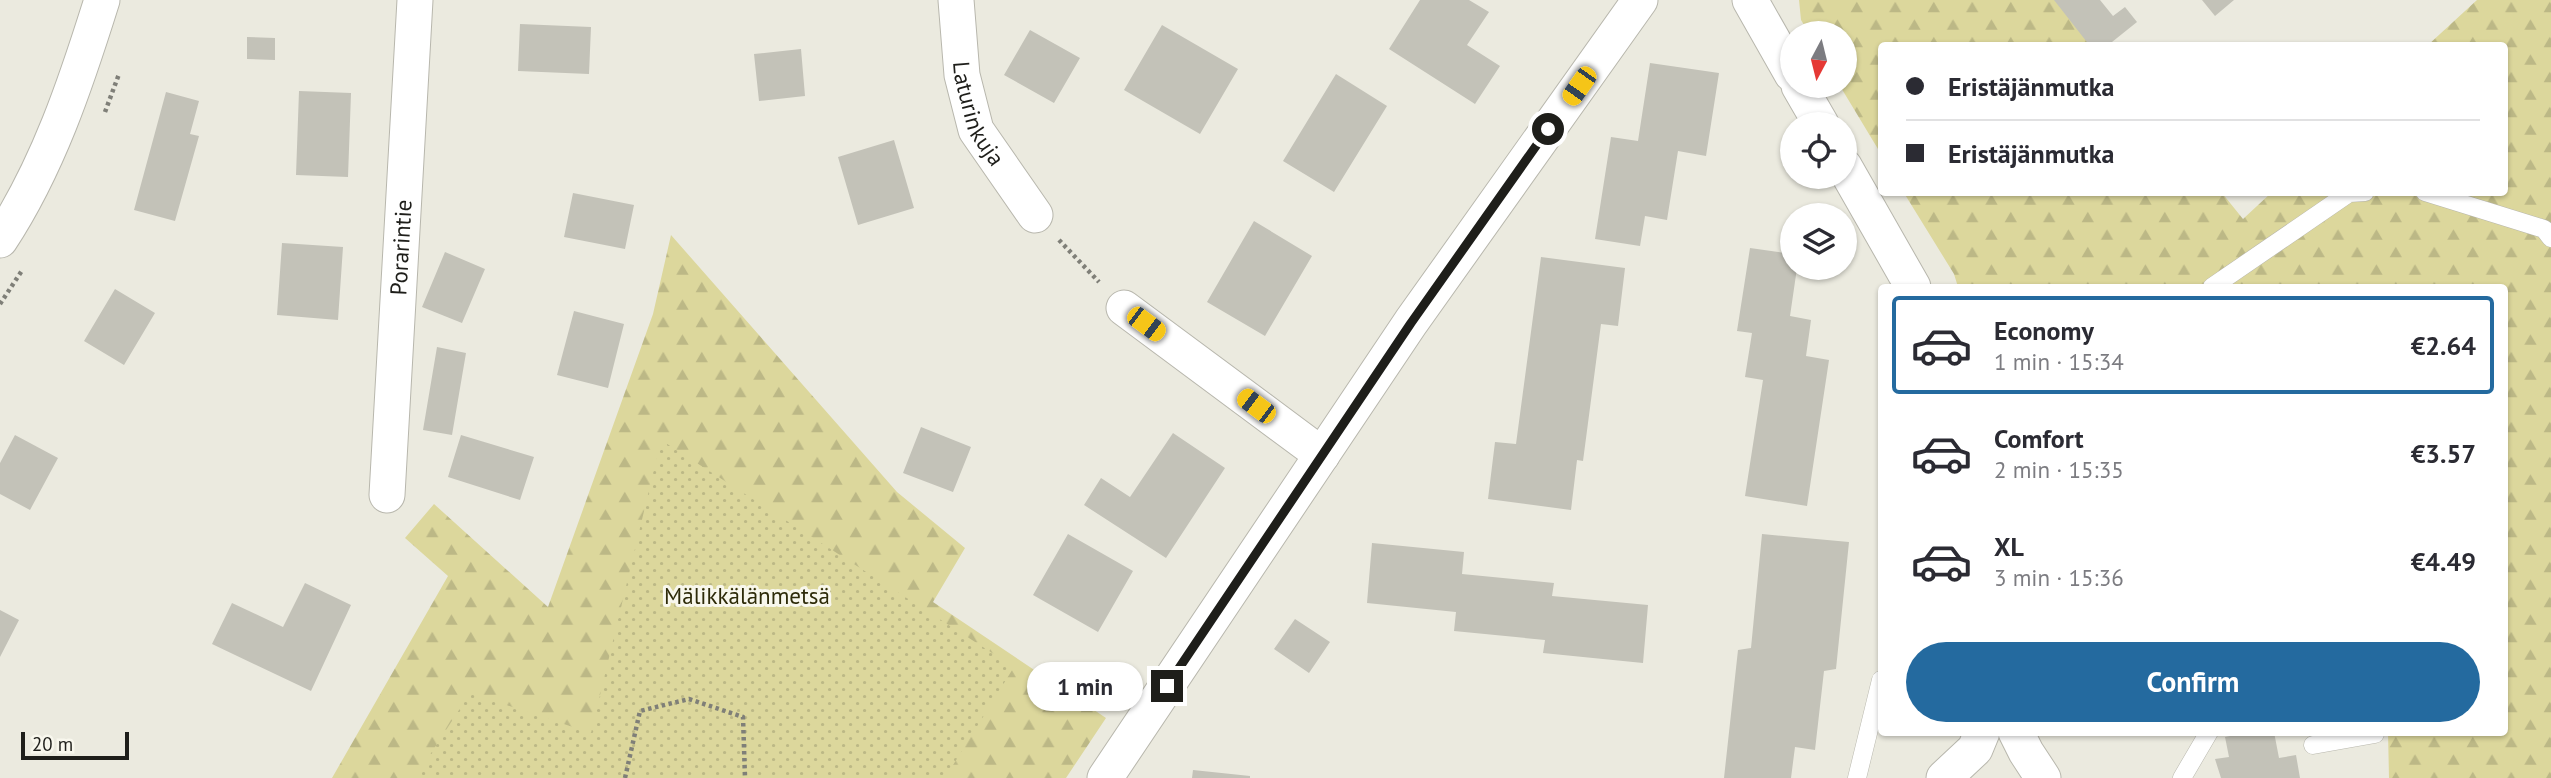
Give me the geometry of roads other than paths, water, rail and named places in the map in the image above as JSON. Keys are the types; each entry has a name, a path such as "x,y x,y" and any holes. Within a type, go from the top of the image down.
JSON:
{"street":[{"path":"0,240 49,147 76,83 102,0"},
{"name":"Porarintie","path":"387,495 415,0"},
{"name":"Laturinkuja","path":"956,0 962,75 976,130 1035,215"},
{"path":"1105,778 1411,323 1640,0"},
{"path":"1750,0 1780,53"},
{"path":"1857,189 1911,284"},
{"path":"1124,308 1322,455"},
{"path":"1944,778 1975,749 1980,736"},
{"path":"2018,736 2043,778"}],"lane":[{"path":"2216,284 2345,196"},
{"path":"2438,196 2543,229 2551,238"},
{"path":"1857,778 1878,692"},
{"path":"2182,778 2208,736"},
{"path":"2313,745 2364,736"}],"park label":[{"name":"Mälikkälänmetsä","path":"747,596"}]}
